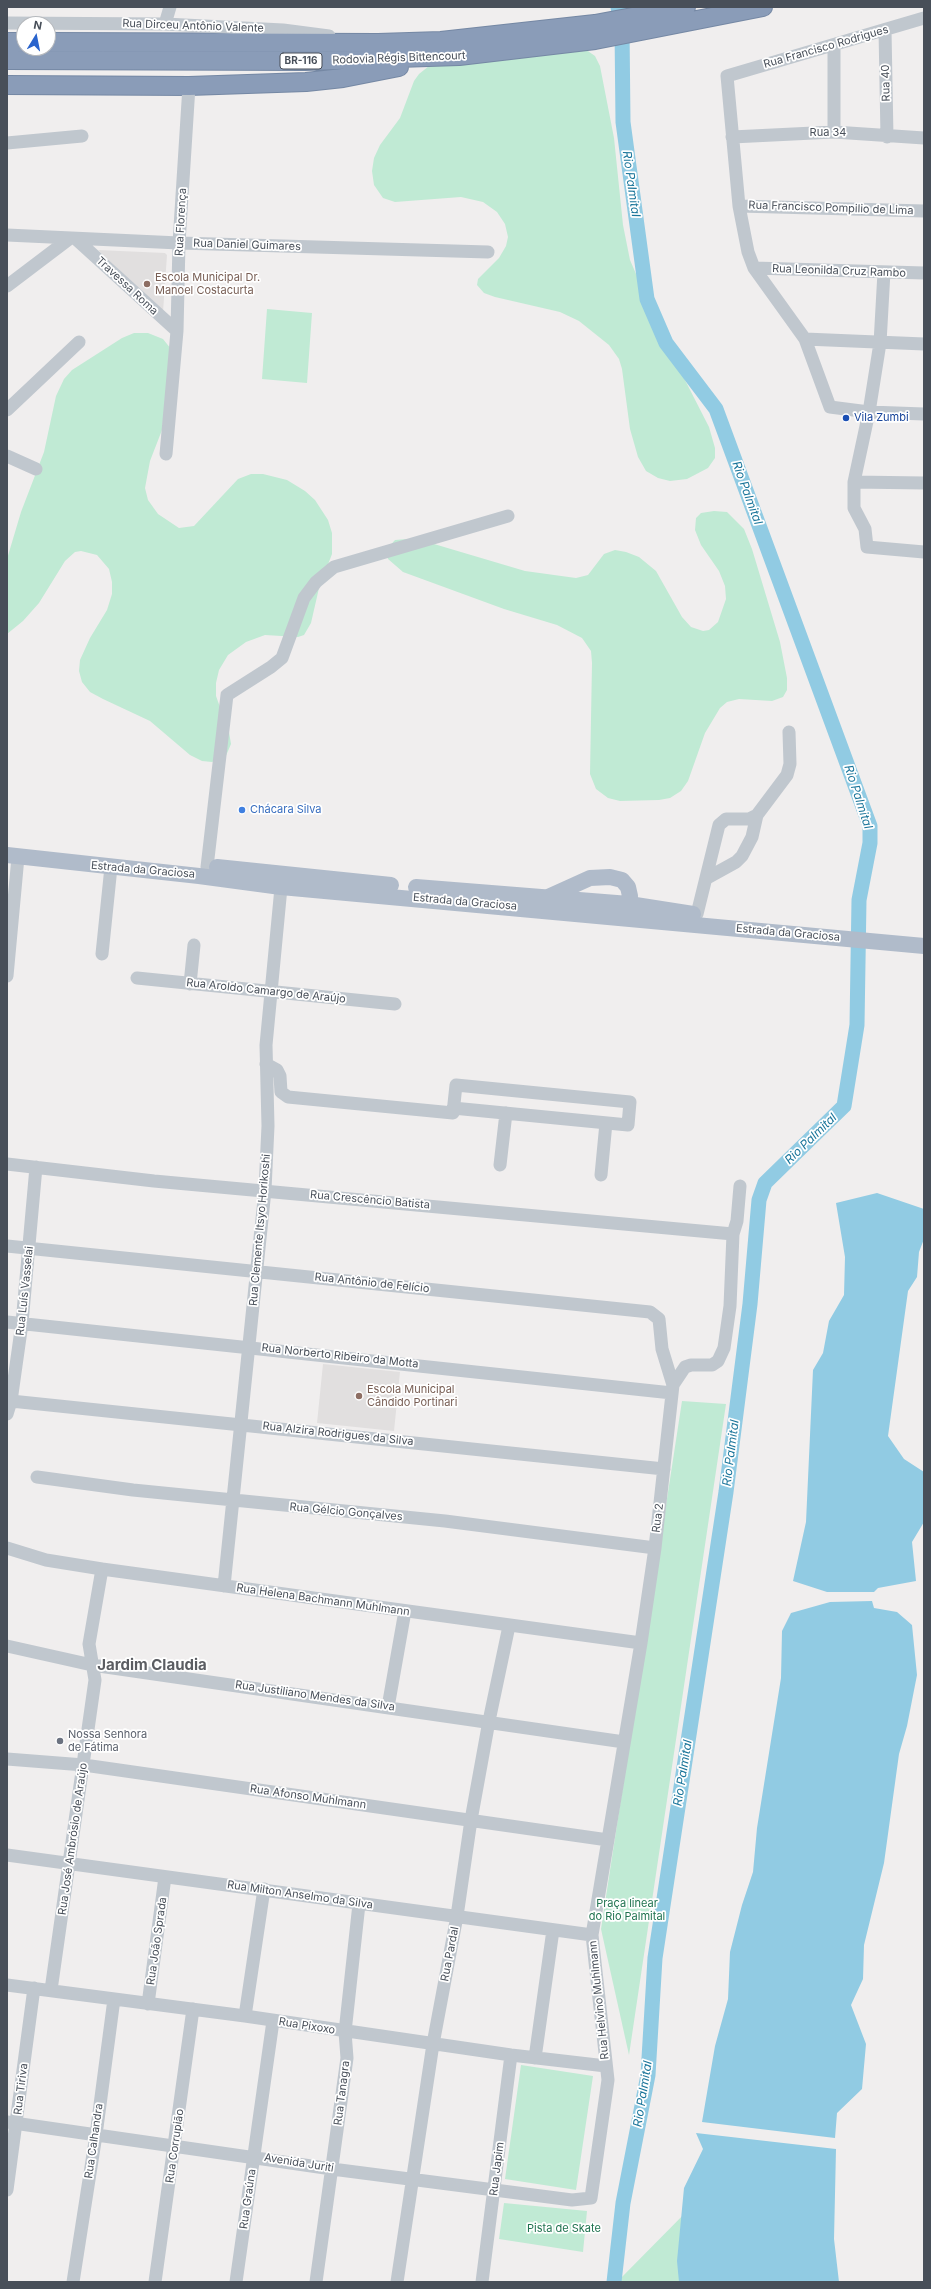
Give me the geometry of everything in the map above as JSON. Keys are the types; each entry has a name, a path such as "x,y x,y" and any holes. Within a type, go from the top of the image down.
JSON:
{"highway":[{"name":"Rodovia Régis Bittencourt","path":"645,23 686,7"},
{"name":"Rodovia Régis Bittencourt","path":"7,60 305,61 459,56 645,23 764,7"},
{"name":"Rodovia Régis Bittencourt","path":"56,42 378,43 595,32"},
{"path":"7,85 189,86 306,82 343,78 459,56"}],"main road":[{"name":"Estrada da Graciosa","path":"11,853 207,866 282,880 627,911 879,936 924,936"},
{"name":"Estrada da Graciosa","path":"11,853 111,867 199,876 548,897 627,911 697,914 845,933"},
{"path":"548,897 590,878 610,877 622,880 628,888 627,911"},
{"name":"Estrada da Graciosa","path":"879,936 924,946"}],"street":[{"path":"165,24 170,7"},
{"name":"Rua Francisco Rodrigues","path":"732,137 727,76 924,18"},
{"name":"Rua Dirceu Antônio Valente","path":"7,23 165,24 284,30 378,43"},
{"name":"Rua 40","path":"885,30 888,136"},
{"path":"834,45 834,132"},
{"name":"Rua Florença","path":"166,454 177,332 179,243 189,86"},
{"name":"Rua 34","path":"732,137 834,132 924,138"},
{"path":"7,143 82,136"},
{"path":"732,137 739,206 748,252 754,268 805,339 830,407 869,412 924,414"},
{"name":"Rua Francisco Pompilio de Lima","path":"739,206 924,211"},
{"name":"Rua Daniel Guimares","path":"7,235 73,240 488,252"},
{"path":"7,286 73,240"},
{"name":"Travessa Roma","path":"73,240 177,332"},
{"name":"Rua Leonilda Cruz Rambo","path":"754,268 924,273"},
{"path":"884,272 880,343 869,412 854,482 854,508 864,529 867,547 924,552"},
{"path":"805,339 924,344"},
{"path":"7,410 79,342"},
{"path":"7,456 36,469"},
{"path":"854,482 924,483"},
{"path":"207,866 228,695 272,667 282,658 304,598 316,582 334,567 508,516"},
{"path":"706,878 736,862 742,856 752,837 757,815 787,775 790,764 789,732"},
{"path":"697,914 719,825 726,818 748,819 757,815"},
{"path":"7,976 11,853"},
{"path":"102,954 111,867"},
{"name":"Rua Clemente Itsyo Horikoshi","path":"224,1586 265,1190 268,1126 266,1045 282,880"},
{"path":"190,984 194,946"},
{"name":"Rua Aroldo Camargo de Araújo","path":"138,978 271,993 395,1004"},
{"path":"266,1064 277,1070 280,1076 282,1092 288,1097 452,1113 456,1085 630,1102 628,1125 453,1108"},
{"path":"500,1165 506,1113"},
{"path":"601,1175 606,1123"},
{"name":"Rua Crescêncio Batista","path":"7,1164 154,1181 734,1234"},
{"name":"Rua Luís Vasselai","path":"7,1414 11,1401 22,1323 30,1248 36,1167"},
{"path":"673,1389 685,1367 691,1364 712,1365 722,1355 730,1306 734,1234 737,1221 740,1186"},
{"name":"Rua Antônio de Felício","path":"7,1246 650,1312 659,1319 662,1349 673,1389"},
{"name":"Rua Norberto Ribeiro da Motta","path":"7,1322 673,1389"},
{"name":"Rua 2","path":"624,1742 655,1548 673,1389"},
{"name":"Rua Alzira Rodrigues da Silva","path":"11,1401 664,1469"},
{"name":"Rua Gélcio Gonçalves","path":"37,1477 232,1501 446,1521 655,1548"},
{"name":"Rua Helena Bachmann Muhlmann","path":"7,1548 46,1560 102,1569 641,1643"},
{"name":"Rua José Ambrósio de Araújo","path":"51,1990 95,1680 89,1644 102,1569"},
{"path":"388,1707 405,1611"},
{"name":"Rua Pardal","path":"397,2282 433,2044 457,1916 471,1820 489,1721 509,1626"},
{"name":"Rua Justiliano Mendes da Silva","path":"7,1646 92,1665 489,1721 624,1742"},
{"name":"Rua Helvino Muhlmann","path":"591,2198 608,2080 592,1935 624,1742"},
{"name":"Rua Afonso Muhlmann","path":"7,1759 84,1765 608,1840"},
{"name":"Rua Milton Anselmo da Silva","path":"7,1855 592,1935"},
{"name":"Rua João Sprada","path":"148,2004 166,1877"},
{"path":"245,2016 264,1889"},
{"name":"Rua Tanagra","path":"316,2282 347,2058 346,2032 359,1904"},
{"path":"534,2058 553,1930"},
{"name":"Rua Pixoxo","path":"7,1985 245,2016 511,2056 606,2066"},
{"name":"Rua Tiriva","path":"7,2190 12,2123 34,1988"},
{"name":"Rua Calhandra","path":"73,2282 96,2135 114,1999"},
{"name":"Rua Corrupião","path":"156,2282 193,2009"},
{"name":"Rua Graúna","path":"236,2282 273,2021"},
{"name":"Rua Japim","path":"482,2282 511,2056"},
{"name":"Avenida Juriti","path":"12,2123 254,2156 332,2169 412,2178 572,2200 591,2198"}],"shaded area":[{"name":"Escola Municipal Dr. Manoel Costacurta","path":"98,250 165,253 167,255 163,312"},
{"name":"Escola Municipal Cândido Portinari","path":"323,1364 400,1372 394,1431 317,1423"}],"green space":[{"path":"585,49 595,56 600,66 614,138 623,225 630,260 664,339 709,427 715,448 715,458 708,468 687,479 670,481 658,478 646,471 638,457 630,429 622,369 619,359 609,345 579,321 560,312 495,297 484,293 477,285 478,279 499,258 506,246 508,237 505,224 497,212 483,202 461,197 395,202 383,198 374,185 372,171 374,158 380,145 400,118 414,81 419,74 429,66 450,61"},
{"path":"267,309 312,313 307,383 262,379"},
{"path":"134,333 148,333 163,339 171,349 162,430 150,461 145,488 148,500 158,514 179,528 194,526 238,479 251,474 263,474 287,480 305,491 315,500 328,520 332,533 332,554 319,588 311,623 304,635 298,637 265,635 246,642 228,655 219,670 216,683 216,696 229,732 231,744 225,758 212,762 202,761 190,755 150,721 90,692 82,682 79,671 80,660 90,638 107,610 112,594 112,582 109,569 97,555 81,551 75,552 65,561 39,603 23,621 7,634 7,559 21,512 44,452 56,396 64,379 72,370 122,338"},
{"path":"714,511 727,512 744,529 752,549 780,642 787,678 787,690 783,697 772,701 739,699 727,702 720,708 705,733 688,781 681,791 670,798 659,800 620,801 608,798 596,789 590,774 591,651 582,638 557,625 504,609 403,572 388,559 386,550 395,540 407,539 434,544 525,571 576,578 588,575 604,554 615,550 626,552 639,557 656,571 682,617 691,627 703,631 709,630 718,622 726,599 725,586 719,571 701,545 695,530 696,518 701,513"},
{"name":"Praça linear do Rio Palmital","path":"682,1401 726,1404 629,2055 601,1929"},
{"path":"521,2065 593,2076 576,2190 505,2179"},
{"name":"Pista de Skate","path":"504,2203 587,2211 583,2252 499,2239"},
{"path":"695,2203 693,2282 617,2282"}],"water":[{"path":"877,1193 924,1209 924,1239 919,1252 917,1277 908,1291 888,1436 904,1459 924,1472 924,1522 912,1542 916,1581 878,1588 874,1592 827,1592 793,1581 806,1522 813,1370 823,1353 829,1321 844,1295 845,1257 836,1203"},
{"path":"872,1601 874,1608 897,1612 912,1625 917,1675 907,1726 899,1754 884,1863 864,1945 863,1979 851,2005 866,2044 862,2089 837,2113 835,2138 702,2122 715,2046 728,1999 730,1952 742,1905 753,1872 757,1828 781,1678 782,1631 791,1613 830,1602"},
{"path":"696,2133 836,2149 834,2239 839,2282 679,2282 677,2261 684,2188 703,2149"}],"waterway":[{"name":"Rio Palmital","path":"614,2282 623,2203 648,2075 655,1958 726,1492 750,1304 759,1200 765,1183 844,1106 857,1025 859,900 870,843 870,826 716,409 666,343 647,299 623,122 622,28 618,7"}],"place":[{"name":"Escola Municipal Dr. Manoel Costacurta","path":"147,284"},
{"name":"Vila Zumbi","path":"846,418"},
{"name":"Chácara Silva","path":"242,810"},
{"name":"Escola Municipal Cândido Portinari","path":"359,1396"},
{"name":"Nossa Senhora de Fátima","path":"60,1741"}],"district":[{"name":"Jardim Claudia","path":"152,1665"}]}
